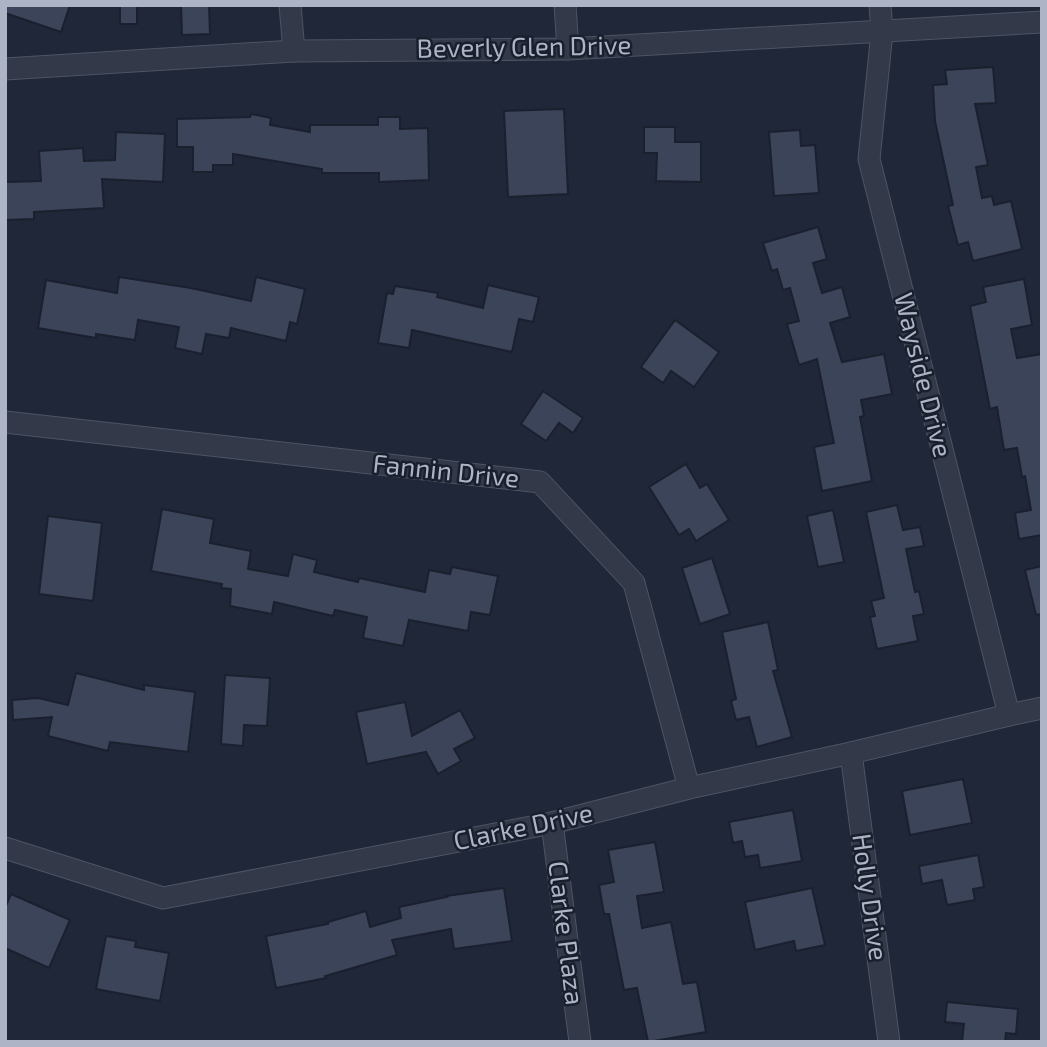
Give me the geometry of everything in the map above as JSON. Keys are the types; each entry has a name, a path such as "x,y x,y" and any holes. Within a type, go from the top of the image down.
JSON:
{"street":[{"path":"290,5 294,51"},
{"path":"565,5 568,49"},
{"name":"Wayside Drive","path":"880,5 882,32 869,159 1009,715"},
{"name":"Beverly Glen Drive","path":"5,69 294,51 568,49 1042,22"},
{"name":"Fannin Drive","path":"5,422 540,482 634,583 689,788"},
{"name":"Clarke Drive","path":"5,848 163,898 552,823 689,788 1042,708"},
{"name":"Holly Drive","path":"850,753 889,1042"},
{"name":"Clarke Plaza","path":"552,823 580,1042"}],"building":[{"path":"5,5 70,5 61,32 5,13"},
{"path":"120,5 137,5 137,24 120,24"},
{"path":"181,5 209,5 210,34 182,35"},
{"path":"993,67 996,103 975,104 988,165 976,167 982,198 992,196 994,205 1011,201 1022,249 973,261 968,242 958,245 948,206 953,205 935,121 933,85 947,84 945,70"},
{"path":"564,109 568,194 508,197 504,111"},
{"path":"251,114 271,118 270,125 310,132 310,125 378,125 378,117 400,117 400,129 428,128 429,180 379,182 379,173 322,173 322,169 233,154 233,165 213,165 213,172 193,172 193,147 177,147 177,119 250,117"},
{"path":"644,127 675,127 675,142 701,142 701,182 656,181 657,153 644,153"},
{"path":"800,130 801,146 815,145 819,193 774,196 769,132"},
{"path":"116,132 165,134 163,182 102,179 104,208 34,212 34,219 5,220 5,182 41,181 39,151 83,148 84,161 115,160"},
{"path":"818,227 827,259 813,263 822,293 842,287 850,317 830,323 842,362 884,354 892,394 861,400 864,416 860,417 872,481 822,491 814,447 834,443 817,359 799,365 787,324 799,321 790,288 783,290 777,269 772,271 763,243"},
{"path":"119,277 251,301 256,277 305,289 297,324 290,322 286,341 231,328 229,338 206,334 202,354 175,348 179,327 138,320 135,340 96,334 96,338 38,328 46,280 117,293"},
{"path":"1024,279 1032,325 1011,329 1017,358 1042,354 1042,535 1019,539 1015,513 1031,510 1025,476 1022,477 1017,448 1004,450 997,407 990,409 970,306 986,302 983,287"},
{"path":"488,285 539,297 533,322 519,319 512,352 412,330 409,348 378,343 387,293 393,294 395,286 438,293 437,297 483,308"},
{"path":"675,320 719,352 694,387 671,371 663,383 641,367"},
{"path":"543,391 583,418 573,433 559,423 546,441 521,424"},
{"path":"686,464 700,488 707,484 729,520 696,541 689,529 679,535 649,487"},
{"path":"897,505 903,530 920,527 924,546 906,549 915,592 919,591 924,614 913,616 918,641 877,649 870,617 875,616 871,601 884,598 866,512"},
{"path":"162,509 214,519 210,543 251,551 248,569 288,576 293,554 317,560 314,572 425,592 429,570 450,574 452,567 498,576 490,615 471,612 468,631 409,620 403,646 363,638 367,617 335,610 333,616 274,602 272,614 230,606 231,589 221,588 222,584 151,571"},
{"path":"833,510 844,562 818,567 807,516"},
{"path":"48,516 102,523 93,601 39,594"},
{"path":"712,558 730,614 700,624 682,568"},
{"path":"1042,566 1042,614 1036,615 1025,570"},
{"path":"768,622 778,670 773,671 792,737 757,747 749,717 736,720 731,701 736,699 722,632"},
{"path":"76,673 144,690 144,685 195,692 188,752 110,742 108,751 48,736 52,717 13,720 12,700 38,698 68,705"},
{"path":"225,675 270,678 267,726 244,725 243,746 221,744"},
{"path":"405,702 412,736 460,710 475,738 454,749 461,761 438,774 426,752 367,764 356,712"},
{"path":"963,779 972,823 910,835 902,791"},
{"path":"793,810 802,861 760,868 758,855 745,857 742,841 733,843 729,822"},
{"path":"655,842 664,892 637,896 642,928 671,922 683,984 697,982 706,1032 648,1042 637,988 624,990 609,914 604,914 599,885 614,882 608,850"},
{"path":"978,855 984,887 973,889 975,900 947,905 942,880 922,884 919,866"},
{"path":"504,888 512,941 454,949 451,929 392,940 397,955 325,976 326,978 276,988 266,936 328,924 366,911 370,927 401,918 399,907 446,896"},
{"path":"812,888 825,945 796,951 794,941 755,950 745,902"},
{"path":"11,894 70,920 49,968 5,948 5,908"},
{"path":"106,936 136,941 135,947 169,953 160,1001 96,989"},
{"path":"947,1002 1018,1009 1016,1034 1006,1033 1005,1042 962,1042 964,1024 945,1022"}]}
